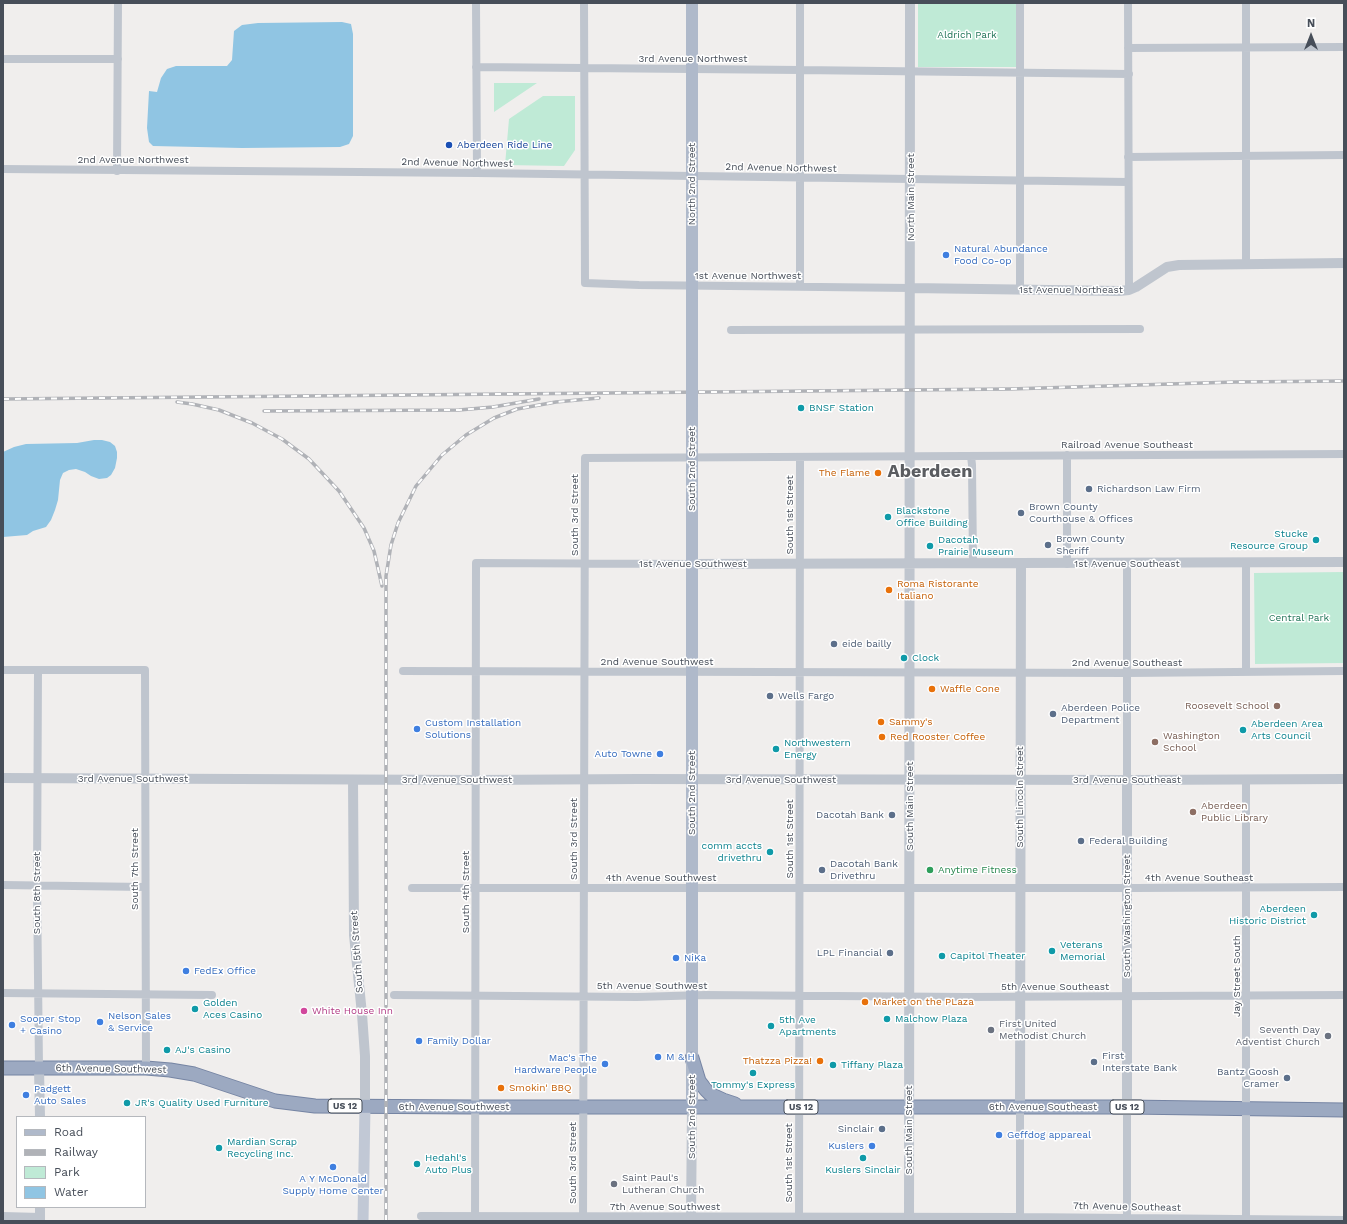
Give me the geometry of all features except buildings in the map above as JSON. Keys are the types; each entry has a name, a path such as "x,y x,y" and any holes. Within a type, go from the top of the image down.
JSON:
{"highway":[{"path":"692,1058 699,1081 706,1090 723,1100 747,1107"},
{"name":"6th Avenue Southwest","path":"3,1068 146,1068 170,1070 194,1074 262,1097 287,1103 315,1106 909,1107"},
{"name":"6th Avenue Southeast","path":"909,1107 1127,1107 1344,1110"}],"main road":[{"name":"North 2nd Street","path":"692,3 692,364"},
{"name":"South 2nd Street","path":"692,364 692,1107"},
{"name":"South 5th Street","path":"363,1221 365,1106"}],"street":[{"path":"117,171 118,3"},
{"path":"476,3 476,173"},
{"path":"584,3 584,174"},
{"path":"800,3 800,286"},
{"name":"North Main Street","path":"910,3 910,390"},
{"path":"1020,3 1020,289"},
{"path":"1128,3 1129,290"},
{"path":"1246,3 1246,264"},
{"path":"1128,48 1344,47"},
{"path":"3,59 118,59"},
{"name":"3rd Avenue Northwest","path":"476,67 1128,74"},
{"path":"1128,157 1344,155"},
{"name":"2nd Avenue Northwest","path":"3,169 584,174 1128,182"},
{"name":"1st Avenue Northwest","path":"584,174 585,282 639,285 911,288"},
{"name":"1st Avenue Northeast","path":"911,288 1119,291 1129,290 1143,284 1173,265 1344,263"},
{"path":"731,330 911,331 1140,329"},
{"name":"South Main Street","path":"909,1219 910,390"},
{"name":"Railroad Avenue Southeast","path":"585,458 1344,454"},
{"path":"1067,455 1067,564"},
{"path":"971,456 973,564"},
{"name":"South 1st Street","path":"799,1219 800,457"},
{"name":"South 3rd Street","path":"583,1219 585,458"},
{"name":"1st Avenue Southeast","path":"910,564 1344,562"},
{"name":"1st Avenue Southwest","path":"476,563 800,565 910,564"},
{"name":"South 4th Street","path":"475,1219 476,563"},
{"path":"1246,563 1246,672"},
{"name":"South Lincoln Street","path":"1020,1219 1021,564"},
{"name":"South Washington Street","path":"1127,1219 1126,996 1128,564"},
{"path":"3,670 38,670"},
{"name":"South 7th Street","path":"38,670 145,670 146,1068"},
{"name":"South 8th Street","path":"38,670 37,885 40,1116"},
{"name":"2nd Avenue Southwest","path":"403,671 910,672"},
{"name":"2nd Avenue Southeast","path":"910,672 1127,673 1344,671"},
{"name":"3rd Avenue Southwest","path":"3,778 353,780 910,780"},
{"name":"Jay Street South","path":"1246,779 1246,1220"},
{"name":"3rd Avenue Southeast","path":"910,780 1344,779"},
{"name":"South 5th Street","path":"353,780 354,935 365,1056 365,1106"},
{"path":"3,885 145,887"},
{"name":"4th Avenue Southeast","path":"910,888 1344,887"},
{"name":"4th Avenue Southwest","path":"412,888 910,888"},
{"path":"3,993 212,995"},
{"name":"5th Avenue Southwest","path":"394,995 910,996"},
{"name":"5th Avenue Southeast","path":"910,996 1344,995"},
{"name":"South 2nd Street","path":"691,1219 692,1107"},
{"path":"3,1216 40,1215"},
{"name":"7th Avenue Southwest","path":"421,1216 475,1219 909,1219"},
{"name":"7th Avenue Southeast","path":"909,1219 1344,1220"}],"green space":[{"name":"Aldrich Park","path":"918,3 1016,3 1016,67 918,67"},
{"path":"494,83 537,83 494,112"},
{"path":"543,96 575,96 575,150 564,166 505,165 509,119"},
{"name":"Central Park","path":"1344,572 1344,663 1255,664 1254,573"}],"water":[{"path":"342,22 351,24 353,34 353,136 349,144 340,147 242,148 153,146 149,142 147,128 149,91 157,92 161,78 167,69 176,66 227,66 232,60 234,31 242,25 258,23"},
{"path":"94,440 110,442 115,446 117,458 115,468 111,475 107,478 99,479 76,469 63,473 60,480 58,500 55,510 46,527 33,531 27,535 3,537 3,452 26,444 77,443"}],"railway":[{"path":"3,399 1010,389 1235,382 1344,381"},
{"path":"386,1221 386,576 391,545 398,523 416,486 442,455 466,435 494,418 517,409 556,402 599,398"},
{"path":"264,411 459,410 493,407 539,399"},
{"path":"177,402 219,410 252,423 282,439 309,459 339,491 364,528 374,551 382,586"}],"place":[{"name":"Aberdeen Ride Line","path":"449,145"},
{"name":"Natural Abundance Food Co-op","path":"946,255"},
{"name":"BNSF Station","path":"801,408"},
{"name":"The Flame","path":"878,473"},
{"name":"Richardson Law Firm","path":"1089,489"},
{"name":"Brown County Courthouse & Offices","path":"1021,513"},
{"name":"Blackstone Office Building","path":"888,517"},
{"name":"Stucke Resource Group","path":"1316,540"},
{"name":"Brown County Sheriff","path":"1048,545"},
{"name":"Dacotah Prairie Museum","path":"930,546"},
{"name":"Roma Ristorante Italiano","path":"889,590"},
{"name":"eide bailly","path":"834,644"},
{"name":"Clock","path":"904,658"},
{"name":"Waffle Cone","path":"932,689"},
{"name":"Wells Fargo","path":"770,696"},
{"name":"Roosevelt School","path":"1277,706"},
{"name":"Aberdeen Police Department","path":"1053,714"},
{"name":"Sammy's","path":"881,722"},
{"name":"Custom Installation Solutions","path":"417,729"},
{"name":"Aberdeen Area Arts Council","path":"1243,730"},
{"name":"Red Rooster Coffee","path":"882,737"},
{"name":"Washington School","path":"1155,742"},
{"name":"Northwestern Energy","path":"776,749"},
{"name":"Auto Towne","path":"660,754"},
{"name":"Aberdeen Public Library","path":"1193,812"},
{"name":"Dacotah Bank","path":"892,815"},
{"name":"Federal Building","path":"1081,841"},
{"name":"comm accts drivethru","path":"770,852"},
{"name":"Dacotah Bank Drivethru","path":"822,870"},
{"name":"Anytime Fitness","path":"930,870"},
{"name":"Aberdeen Historic District","path":"1314,915"},
{"name":"Veterans Memorial","path":"1052,951"},
{"name":"LPL Financial","path":"890,953"},
{"name":"Capitol Theater","path":"942,956"},
{"name":"NiKa","path":"676,958"},
{"name":"FedEx Office","path":"186,971"},
{"name":"Market on the PLaza","path":"865,1002"},
{"name":"Golden Aces Casino","path":"195,1009"},
{"name":"White House Inn","path":"304,1011"},
{"name":"Malchow Plaza","path":"887,1019"},
{"name":"Nelson Sales & Service","path":"100,1022"},
{"name":"Sooper Stop + Casino","path":"12,1025"},
{"name":"5th Ave Apartments","path":"771,1026"},
{"name":"First United Methodist Church","path":"991,1030"},
{"name":"Seventh Day Adventist Church","path":"1328,1036"},
{"name":"Family Dollar","path":"419,1041"},
{"name":"AJ's Casino","path":"167,1050"},
{"name":"M & H","path":"658,1057"},
{"name":"Thatzza Pizza!","path":"820,1061"},
{"name":"First Interstate Bank","path":"1094,1062"},
{"name":"Mac's The Hardware People","path":"605,1064"},
{"name":"Tiffany Plaza","path":"833,1065"},
{"name":"Tommy's Express","path":"753,1073"},
{"name":"Bantz Goosh Cramer","path":"1287,1078"},
{"name":"Smokin' BBQ","path":"501,1088"},
{"name":"Padgett Auto Sales","path":"26,1095"},
{"name":"JR's Quality Used Furniture","path":"127,1103"},
{"name":"Sinclair","path":"882,1129"},
{"name":"Geffdog appareal","path":"999,1135"},
{"name":"Kuslers","path":"872,1146"},
{"name":"Mardian Scrap Recycling Inc.","path":"219,1148"},
{"name":"Kuslers Sinclair","path":"863,1158"},
{"name":"Hedahl's Auto Plus","path":"417,1164"},
{"name":"A Y McDonald Supply Home Center","path":"333,1167"},
{"name":"Saint Paul's Lutheran Church","path":"614,1184"}],"district":[{"name":"Aberdeen","path":"930,472"}]}
